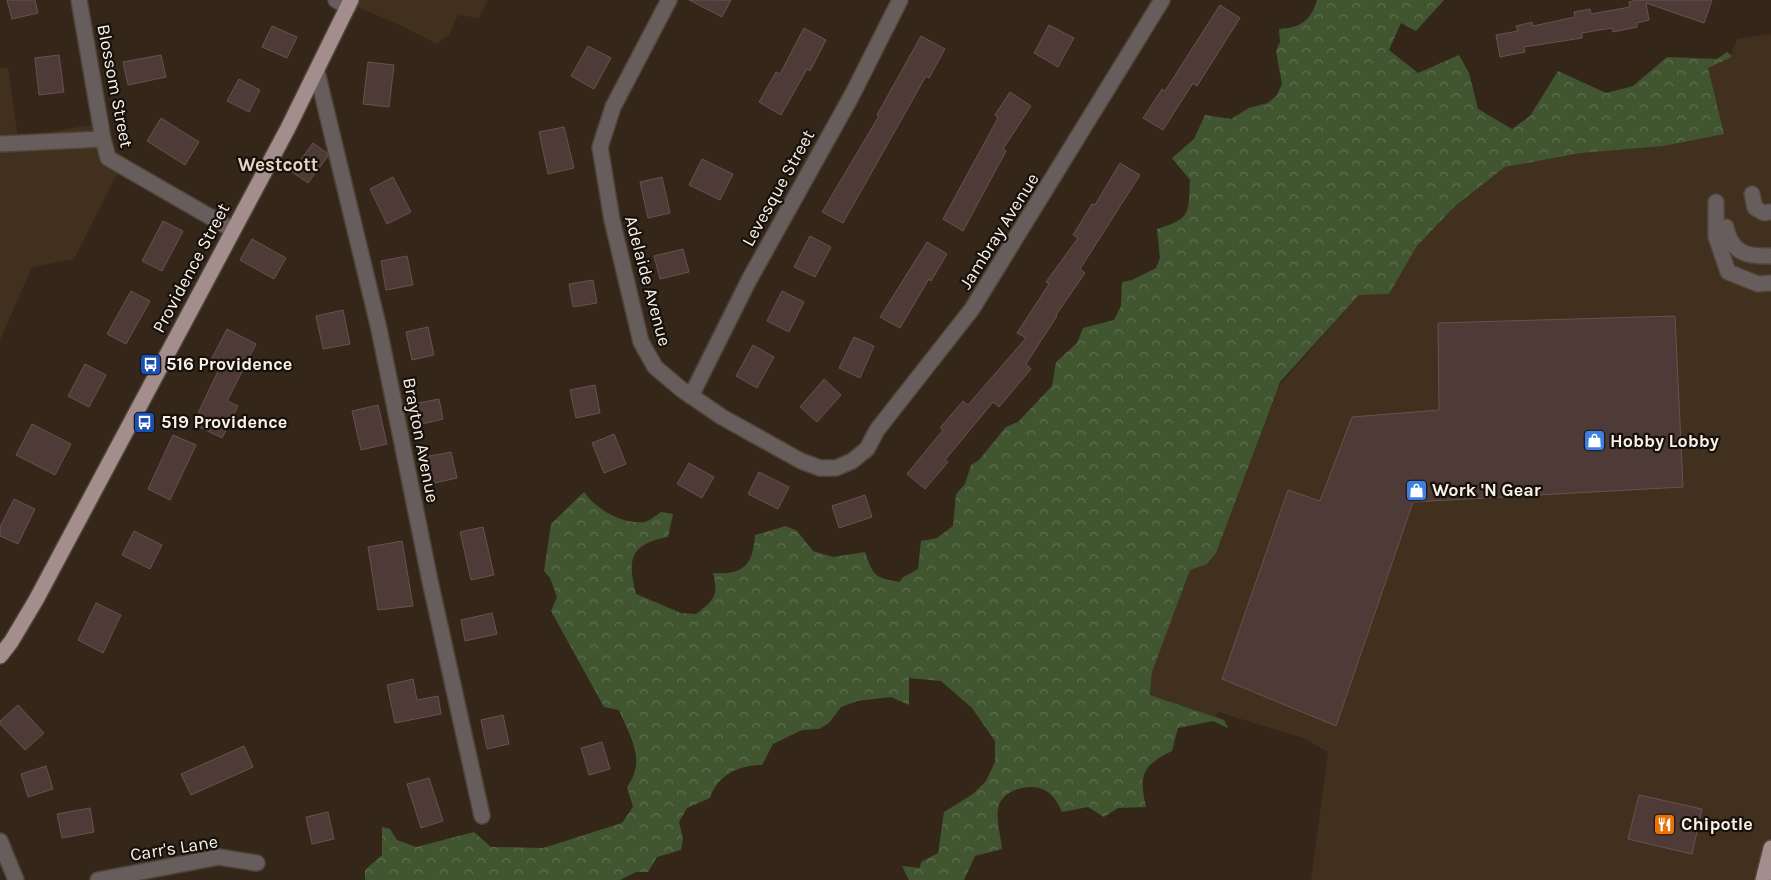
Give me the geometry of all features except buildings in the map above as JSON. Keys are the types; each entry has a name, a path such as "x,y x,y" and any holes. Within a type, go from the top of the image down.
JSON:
{"main road":[{"name":"Providence Street","path":"0,656 12,642 36,600 317,72 345,2"},
{"path":"1763,880 1771,848"}],"street":[{"name":"Blossom Street","path":"79,0 108,158 233,230"},
{"name":"Adelaide Avenue","path":"669,0 613,107 600,147 612,220 641,342 655,367 691,396 722,417 801,461 820,468 836,468 846,464"},
{"name":"Levesque Street","path":"691,396 748,280 851,96 900,0"},
{"name":"Jambray Avenue","path":"846,464 860,456 867,449 877,430 972,310 1162,0"},
{"name":"Brayton Avenue","path":"317,72 380,329 430,581 482,816"},
{"path":"0,144 103,139"},
{"path":"1752,194 1755,208 1764,213 1771,212"},
{"path":"1716,202 1716,237 1728,272 1758,284 1771,283"},
{"path":"1726,227 1728,240 1735,249 1757,256 1771,256"},
{"path":"0,841 16,880"},
{"name":"Carr's Lane","path":"98,880 219,857 257,863"}],"shaded area":[{"path":"340,0 488,0 479,18 458,15 449,35 437,44 398,24"},
{"path":"1771,34 1771,880 1311,880 1328,752 1303,738 1218,712 1215,717 1150,695 1152,672 1190,569 1207,564 1216,553 1277,388 1359,295 1389,294 1417,246 1455,206 1505,167 1581,153 1708,68 1730,58 1737,39"},
{"path":"0,67 8,68 18,138 95,124 121,166 74,259 32,267 0,340"}],"green space":[{"path":"1317,0 1444,0 1416,31 1401,23 1389,50 1418,73 1459,55 1469,73 1478,109 1512,129 1530,116 1558,71 1606,93 1633,86 1667,57 1717,59 1727,52 1732,56 1730,58 1708,68 1724,134 1663,146 1581,153 1505,167 1455,206 1417,246 1389,294 1359,295 1280,382 1216,553 1207,564 1190,570 1152,672 1150,695 1224,720 1228,728 1213,721 1178,728 1172,751 1154,762 1145,773 1143,787 1146,807 1118,808 1104,817 1088,807 1062,812 1054,798 1042,789 1029,787 1015,790 1004,797 998,809 1002,849 975,856 964,880 909,880 902,866 920,868 921,862 938,853 944,812 973,794 986,781 995,762 995,741 972,708 941,681 909,678 909,705 891,697 857,701 841,707 829,723 819,729 802,730 773,744 762,765 737,769 723,777 713,790 710,798 687,808 679,822 683,839 681,850 657,857 648,872 636,872 620,880 365,880 365,870 382,855 382,827 390,829 397,840 416,847 474,832 491,847 543,848 622,823 633,807 627,787 636,767 635,748 632,739 619,710 604,707 551,611 557,597 550,578 544,571 551,524 584,492 589,499 603,510 627,521 644,522 661,512 673,514 668,537 655,540 639,549 634,555 632,571 636,594 681,613 696,614 711,601 715,592 713,573 739,570 749,561 755,535 786,526 797,531 813,551 833,557 865,552 873,571 885,579 900,582 902,578 918,569 921,541 937,538 953,526 956,494 965,484 971,465 979,460 1006,427 1018,422 1052,386 1056,362 1077,343 1083,328 1114,320 1121,306 1122,282 1132,280 1156,268 1160,258 1157,229 1182,218 1188,208 1190,180 1172,158 1194,139 1205,115 1231,119 1249,108 1268,103 1277,95 1282,84 1276,51 1280,42 1279,29 1293,27 1304,22 1315,7"}],"place":[{"name":"516 Providence","path":"150,364"},
{"name":"519 Providence","path":"145,422"},
{"name":"Hobby Lobby","path":"1594,441"},
{"name":"Work 'N Gear","path":"1416,490"},
{"name":"Chipotle","path":"1665,824"}],"district":[{"name":"Westcott","path":"278,165"}]}
